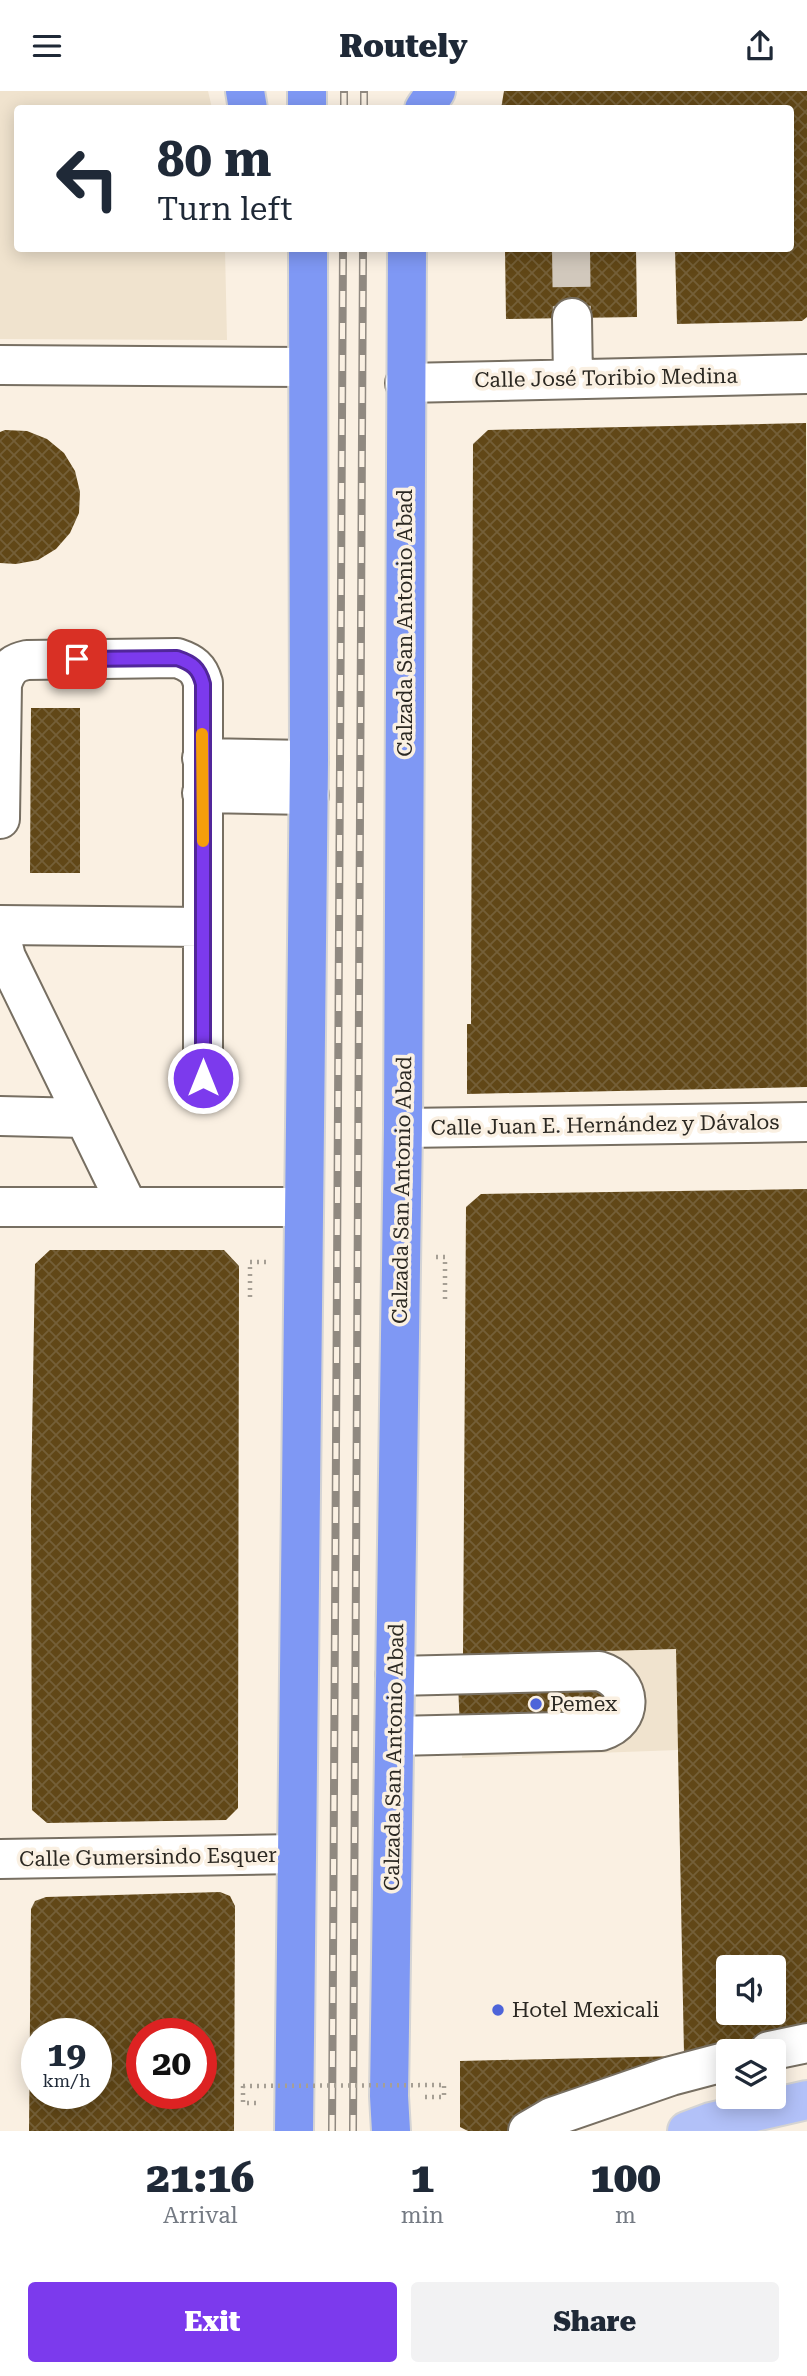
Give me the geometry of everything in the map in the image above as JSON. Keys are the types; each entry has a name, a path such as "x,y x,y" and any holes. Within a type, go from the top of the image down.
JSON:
{"highway":[{"path":"289,252 308,305"},
{"path":"294,2131 309,777 308,252"},
{"name":"Calzada San Antonio Abad","path":"390,2113 403,1128 407,252"}],"main road":[{"path":"687,2131 711,2122 807,2100"}],"street":[{"path":"572,318 573,379"},
{"path":"0,365 308,367"},
{"name":"Calle José Toribio Medina","path":"405,383 807,374"},
{"path":"0,819 2,684 6,672 15,663 27,660 177,658 190,662 199,671 203,684 203,1078"},
{"path":"202,776 309,777"},
{"path":"0,925 203,927"},
{"path":"0,934 6,957 128,1207"},
{"path":"0,1115 84,1118"},
{"name":"Calle Juan E. Hernández y Dávalos","path":"403,1128 807,1122"},
{"path":"0,1207 304,1207"},
{"path":"395,1676 599,1671 612,1675 622,1684 625,1705 622,1718 613,1727 601,1731 396,1736"},
{"name":"Calle Gumersindo Esquer","path":"0,1859 296,1854"},
{"path":"786,2047 807,2043"},
{"path":"528,2131 552,2117 671,2076 716,2064"},
{"path":"390,2113 410,2131"}],"path":[{"path":"445,1257 445,1300"},
{"path":"250,1262 250,1297"},
{"path":"243,2103 243,2086 444,2085 444,2097"}],"shaded area":[{"path":"0,91 208,91 211,105 14,105 14,252 225,252 227,340 0,339"},
{"path":"676,1649 678,1750 462,1758 463,1655"}],"building":[{"path":"504,91 807,91 807,317 802,321 677,324 675,252 794,252 794,105 502,105"},
{"path":"505,252 636,252 637,317 506,319"},
{"path":"806,423 807,1087 467,1094 467,1024 471,1024 473,444 488,430"},
{"path":"27,431 47,439 64,453 75,471 80,492 79,513 70,533 56,549 38,560 16,564 0,563 0,432"},
{"path":"31,708 80,708 80,873 30,873"},
{"path":"807,1189 807,2027 752,2039 716,2039 716,2047 684,2054 676,1649 463,1655 466,1207 481,1194"},
{"path":"50,1250 224,1250 239,1266 238,1808 226,1820 47,1823 32,1810 31,1498 35,1264"},
{"name":"Pemex","path":"612,1678 613,1724 460,1730 458,1683"},
{"path":"220,1892 230,1896 235,1906 234,2131 29,2131 29,2109 112,2109 112,2018 30,2018 31,1909 35,1901 46,1897"},
{"path":"680,2056 515,2131 468,2131 460,2127 460,2061"}],"tunnel":[{"path":"571,252 572,318"}],"railway":[{"path":"344,91 344,105"},
{"path":"364,91 364,105"},
{"path":"332,2131 343,252"},
{"path":"353,2131 363,252"}],"slow traffic":[{"path":"202,734 203,841"}],"place":[{"name":"Pemex","path":"536,1704"},
{"name":"Hotel Mexicali","path":"498,2010"}],"route":[{"path":"77,659 177,658 190,662 199,671 203,684 203,1078"}]}
